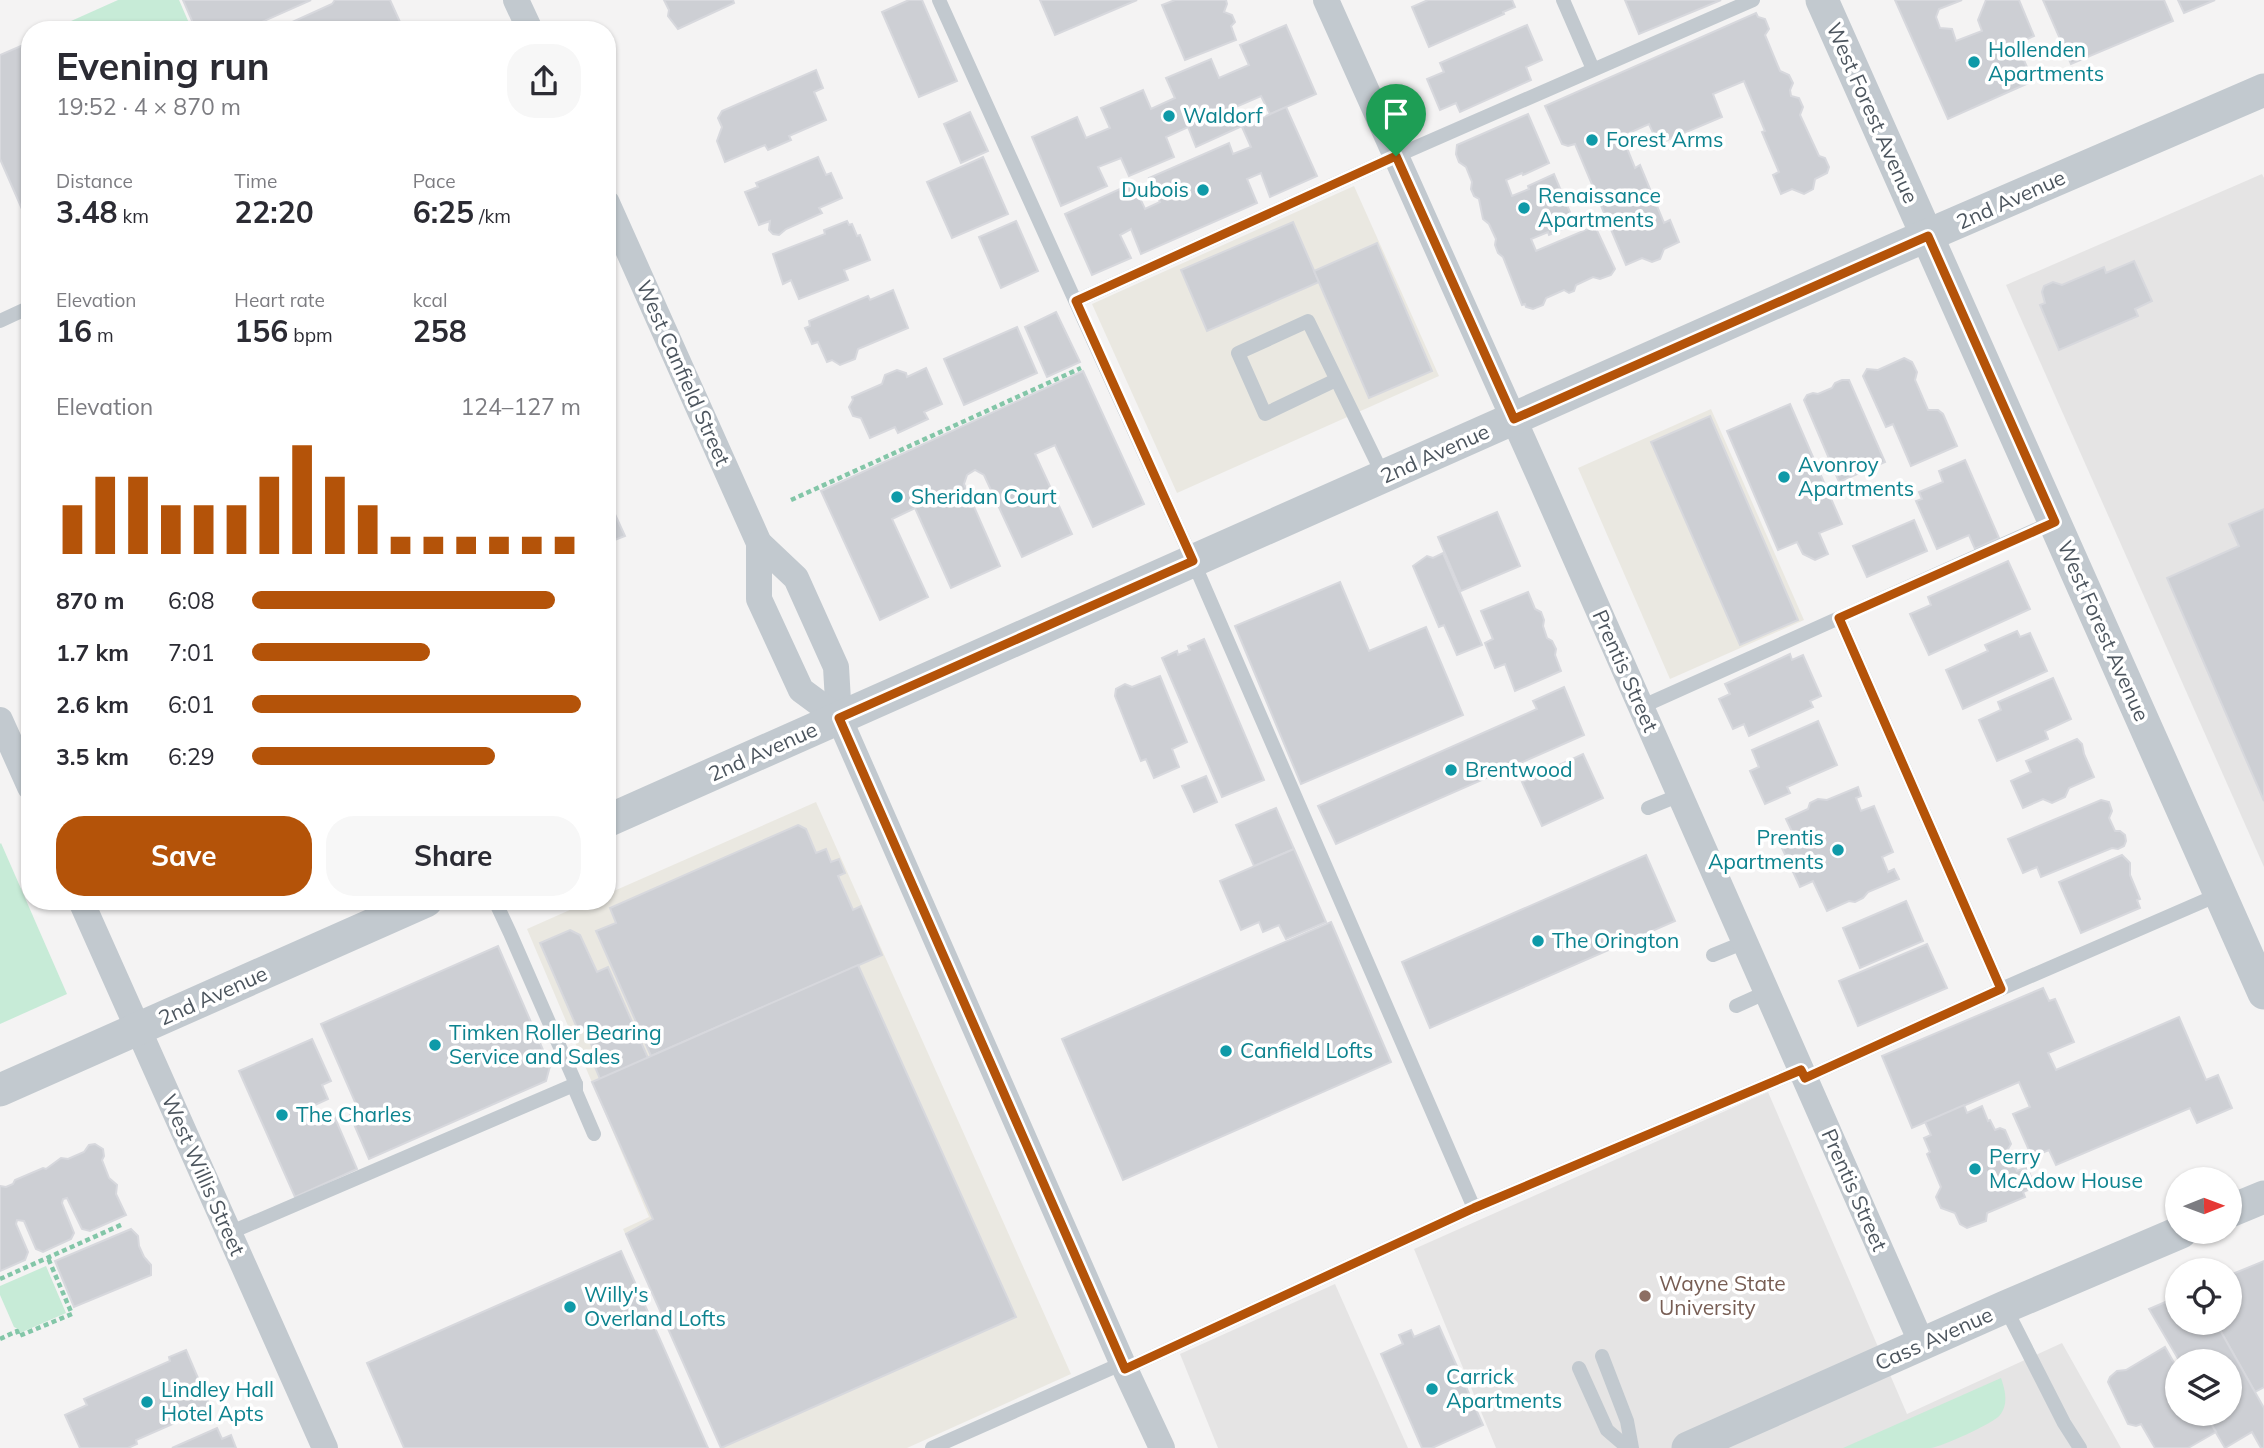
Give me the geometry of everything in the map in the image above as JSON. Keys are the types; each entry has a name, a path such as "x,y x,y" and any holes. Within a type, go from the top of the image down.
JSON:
{"street":[{"path":"516,0 526,21"},
{"name":"Prentis Street","path":"1326,0 1922,1344"},
{"name":"West Forest Avenue","path":"1822,0 2264,993"},
{"name":"2nd Avenue","path":"616,817 2264,90"},
{"name":"West Canfield Street","path":"616,223 760,543 796,578 836,667 839,718 1162,1448"},
{"name":"West Canfield Street","path":"760,543 759,599 801,690 839,718"},
{"path":"0,720 21,767"},
{"name":"West Willis Street","path":"85,910 325,1448"},
{"name":"2nd Avenue","path":"0,1090 406,910"},
{"path":"2242,1206 2264,1197"},
{"name":"Cass Avenue","path":"1688,1448 2165,1239"}],"lane":[{"path":"939,0 1193,561 1474,1208"},
{"path":"1563,0 1593,69"},
{"path":"1076,301 1396,156 1753,0"},
{"path":"0,320 21,311"},
{"path":"1336,380 1265,414 1238,353 1308,321 1384,477"},
{"path":"1641,707 2055,522"},
{"path":"1839,618 2001,989"},
{"path":"1648,808 1680,795"},
{"path":"932,1448 1124,1366 1474,1208 1803,1074 2220,894"},
{"path":"499,910 576,1084 576,1092 594,1134"},
{"path":"1713,955 1745,942"},
{"path":"1736,1006 1767,992"},
{"path":"229,1233 576,1084"},
{"path":"2005,1307 2064,1423 2080,1448"},
{"path":"1602,1356 1627,1421 1630,1448"},
{"path":"1579,1368 1607,1430 1630,1448"}],"path":[{"path":"790,500 1101,359"},
{"path":"0,1279 123,1224"},
{"path":"0,1339 17,1331 19,1336 72,1314 48,1258"}],"shaded area":[{"path":"2262,174 2264,178 2264,867 2006,285"},
{"path":"1354,186 1439,376 1177,493 1092,304"},
{"path":"1711,409 1804,620 1670,679 1578,468"},
{"path":"816,802 1071,1374 907,1448 722,1448 623,1229 649,1217 527,929 570,910 616,910 616,890"},
{"name":"Wayne State University","path":"1768,1092 1907,1414 2062,1343 2121,1448 1496,1448 1414,1249"},
{"path":"1335,1284 1408,1448 1218,1448 1180,1354"}],"green space":[{"path":"118,0 179,0 188,21 71,21"},
{"path":"0,844 21,889 21,910 30,910 67,994 0,1024"},
{"path":"46,1266 66,1313 20,1333 14,1327 0,1295 0,1286"},
{"path":"2001,1378 2005,1392 2003,1411 1996,1419 1956,1439 1931,1448 1843,1448"}],"building":[{"path":"183,0 311,0 264,21 192,21"},
{"path":"335,0 390,0 400,21 294,21 332,4"},
{"path":"664,0 733,0 734,3 678,29 668,16 669,10"},
{"path":"909,0 922,0 957,81 919,97 882,12"},
{"path":"1040,0 1137,0 1055,35"},
{"path":"1175,0 1226,0 1224,12 1232,15 1235,22 1231,26 1236,40 1185,60 1162,5"},
{"path":"1428,0 1512,0 1515,7 1429,47 1412,7"},
{"path":"1625,0 1721,0 1639,34"},
{"name":"Hollenden Apartments","path":"1895,0 1962,0 1939,9 1936,17 1940,28 1952,29 1956,41 1982,31 1978,20 1986,0 2019,0 2034,36 2017,44 2033,81 1948,119"},
{"path":"2043,0 2164,0 2173,21 2071,64"},
{"path":"2178,0 2215,0 2184,13"},
{"name":"Forest Arms","path":"1756,13 1758,17 1765,19 1769,29 1765,35 1780,71 1789,75 1793,83 1791,96 1799,98 1803,107 1800,115 1819,156 1825,158 1829,167 1827,173 1815,179 1813,189 1804,194 1792,189 1781,194 1773,175 1779,172 1744,81 1713,94 1722,117 1658,144 1649,124 1622,136 1635,168 1640,165 1664,223 1670,220 1679,242 1664,249 1660,259 1652,262 1642,258 1626,265 1575,144 1562,144 1545,106"},
{"name":"Waldorf","path":"1286,25 1316,94 1270,114 1261,96 1231,109 1240,127 1196,147 1188,127 1166,137 1174,157 1129,176 1121,158 1098,167 1107,186 1061,206 1032,137 1077,117 1086,138 1110,128 1101,108 1143,90 1151,109 1175,98 1166,78 1211,59 1219,78 1249,65 1240,45"},
{"path":"1527,25 1542,60 1526,67 1531,80 1460,112 1456,103 1440,110 1427,79 1444,72 1440,63"},
{"path":"21,46 21,207 0,159 0,55"},
{"path":"816,70 823,88 814,92 826,120 789,136 791,140 768,150 765,145 725,162 717,141 722,127 718,118 722,111"},
{"name":"Dubois","path":"1286,107 1317,176 1270,197 1261,173 1247,179 1257,203 1141,254 1131,229 1120,235 1131,258 1092,275 1065,214 1133,183 1145,209 1160,202 1149,178 1229,143 1233,154 1251,147 1242,127"},
{"path":"970,112 988,151 961,163 944,124"},
{"name":"Renaissance Apartments","path":"1528,114 1549,163 1506,180 1512,196 1554,174 1575,224 1531,239 1536,251 1595,226 1615,269 1611,275 1600,279 1593,277 1576,285 1574,291 1569,293 1564,290 1546,298 1543,305 1533,309 1522,305 1503,257 1498,253 1496,239 1489,224 1483,219 1479,199 1471,189 1472,182 1466,167 1459,162 1456,154 1457,145"},
{"path":"818,157 826,175 831,173 842,198 819,208 822,213 786,229 779,235 769,230 770,221 759,225 745,192 758,187 756,183"},
{"path":"983,157 1008,214 952,238 927,182"},
{"path":"847,221 849,225 852,224 857,236 860,235 870,260 844,270 848,280 799,299 791,280 783,284 773,254 825,234 824,230"},
{"path":"1016,221 1038,271 1001,288 979,237"},
{"path":"1293,222 1319,282 1207,331 1181,270"},
{"path":"1377,243 1432,371 1369,398 1314,271"},
{"path":"2134,261 2152,301 2135,309 2138,316 2059,350 2040,305 2045,303 2042,292 2044,286 2053,282 2062,285 2104,267 2106,273"},
{"path":"893,290 908,328 858,349 855,359 840,365 832,360 827,362 818,342 812,344 805,328 810,326 809,321 868,296 870,300"},
{"path":"1056,312 1080,362 1047,377 1025,327"},
{"path":"1017,327 1037,373 964,405 944,359"},
{"path":"1904,358 1912,362 1917,372 1915,380 1928,410 1938,410 1943,414 1957,446 1911,466 1893,424 1886,427 1863,376 1867,369 1878,370"},
{"path":"926,368 942,404 924,412 928,419 898,433 895,427 870,438 861,418 853,416 849,407 852,397 882,384 885,375 897,370 906,373 907,377"},
{"name":"Sheridan Court","path":"1083,371 1144,504 1093,527 1055,445 1035,454 1072,534 1022,557 984,475 975,470 967,475 964,484 1000,566 951,588 915,508 892,519 928,597 880,620 821,491"},
{"path":"1842,380 1849,380 1885,462 1839,482 1804,400 1807,395 1832,388"},
{"name":"Avonroy Apartments","path":"1790,404 1842,524 1819,533 1828,554 1815,560 1803,554 1797,542 1778,550 1727,431"},
{"path":"1710,416 1798,620 1740,645 1651,442"},
{"path":"1965,460 1999,538 1975,549 1969,535 1937,549 1916,501 1922,499 1919,492 1943,482 1939,471"},
{"path":"2264,509 2264,801 2167,578 2239,546 2229,524"},
{"path":"1497,512 1520,566 1461,591 1438,537"},
{"path":"616,516 625,536 616,540"},
{"path":"1914,520 1927,551 1867,577 1853,546"},
{"path":"1443,553 1482,645 1457,655 1444,625 1439,627 1413,566 1427,556 1433,558"},
{"path":"2008,561 2030,609 1929,655 1910,614 1931,605 1928,597"},
{"path":"1340,582 1369,651 1426,627 1463,715 1301,784 1235,626"},
{"path":"1528,592 1535,609 1541,612 1547,638 1556,649 1555,655 1561,671 1515,691 1505,664 1495,668 1485,643 1493,639 1481,611"},
{"path":"2017,631 2020,637 2030,633 2047,671 1963,709 1946,670 1988,651 1985,645"},
{"path":"1204,639 1264,780 1222,797 1162,658 1177,651 1178,655 1190,650 1188,646"},
{"path":"1790,654 1792,660 1803,655 1821,696 1810,701 1813,707 1749,736 1744,724 1733,729 1719,699 1730,694 1725,684"},
{"path":"1160,676 1187,742 1172,749 1179,767 1154,778 1146,759 1141,761 1115,696 1116,689 1125,684 1132,687"},
{"path":"2053,678 2071,719 2045,731 2048,739 1997,761 1979,720 2001,710 1998,702"},
{"name":"Brentwood","path":"1564,687 1584,735 1336,844 1318,806 1537,709 1533,701"},
{"path":"1818,721 1837,765 1787,787 1790,793 1765,804 1750,771 1759,767 1752,750"},
{"path":"2077,739 2082,744 2094,777 2069,788 2065,797 2052,803 2043,799 2023,808 2011,781 2031,772 2026,761"},
{"path":"1583,754 1603,798 1542,826 1522,782"},
{"path":"1206,776 1217,802 1194,812 1182,786"},
{"name":"Prentis Apartments","path":"1858,787 1861,796 1856,798 1861,811 1874,806 1893,852 1882,857 1888,872 1894,869 1899,879 1868,892 1855,902 1849,901 1827,911 1813,881 1800,887 1782,848 1797,842 1786,819 1808,809 1810,803 1818,799 1827,800"},
{"path":"2101,800 2109,802 2112,811 2109,818 2115,831 2125,835 2124,846 2112,848 2041,877 2037,867 2023,873 2008,839"},
{"path":"1276,808 1294,849 1254,866 1236,825"},
{"path":"798,825 806,829 816,853 826,849 831,862 839,859 845,873 838,876 853,910 861,906 882,955 651,1056 596,931 616,923 611,910 616,910 616,905"},
{"path":"1294,849 1326,922 1286,939 1279,925 1263,932 1259,922 1241,930 1220,881"},
{"name":"The Orington","path":"1646,855 1675,921 1430,1028 1402,962"},
{"path":"2122,855 2130,863 2130,875 2140,899 2137,900 2140,908 2081,933 2059,882"},
{"path":"1906,901 1923,941 1860,968 1843,928"},
{"name":"Canfield Lofts","path":"1331,922 1391,1062 1123,1180 1062,1039"},
{"path":"570,930 580,935 597,972 608,967 648,1058 600,1079 593,1062 598,1060 584,1027 578,1030 540,943"},
{"path":"1927,944 1947,988 1858,1026 1839,981"},
{"name":"Timken Roller Bearing Service and Sales","path":"498,946 550,1066 546,1081 369,1159 350,1115 359,1111 321,1024"},
{"path":"858,965 1016,1317 721,1448 626,1234 653,1219 592,1082"},
{"path":"2043,988 2049,1001 2055,999 2074,1042 2048,1053 2056,1070 2179,1017 2206,1080 2218,1075 2232,1108 2197,1123 2190,1108 2056,1165 2049,1150 2032,1157 2013,1114 2030,1107 2019,1082 1912,1128 1882,1056"},
{"name":"The Charles","path":"312,1039 331,1081 322,1085 328,1099 304,1110 308,1119 313,1120 332,1111 357,1169 295,1197 239,1071"},
{"name":"Perry McAdow House","path":"1964,1105 1967,1113 1982,1106 1995,1130 2005,1130 2011,1144 2008,1149 2017,1171 2027,1167 2035,1187 2023,1192 2025,1197 1987,1213 1986,1221 1967,1228 1960,1224 1955,1213 1941,1208 1936,1197 1941,1187 1927,1154 1930,1152 1924,1138 1931,1135 1925,1122"},
{"path":"95,1144 103,1149 102,1160 109,1178 117,1185 116,1194 126,1215 90,1231 82,1229 67,1198 63,1199 62,1203 74,1233 71,1239 43,1252 36,1249 24,1221 17,1220 16,1224 28,1252 25,1260 0,1271 0,1186 13,1184 15,1180 46,1169 61,1158 68,1159 84,1152 89,1145"},
{"path":"131,1229 138,1236 139,1246 151,1265 151,1275 74,1307 55,1261"},
{"name":"Willy's Overland Lofts","path":"621,1251 708,1448 404,1448 367,1363"},
{"path":"2264,1261 2264,1387 2255,1392 2242,1369 2242,1349 2231,1349 2223,1335 2242,1335 2242,1270"},
{"path":"2165,1302 2165,1335 2223,1335 2231,1349 2172,1349 2149,1309"},
{"name":"Carrick Apartments","path":"1439,1326 1483,1425 1432,1448 1422,1448 1381,1354 1403,1344 1399,1335 1411,1330 1414,1337"},
{"path":"2165,1347 2165,1426 2212,1426 2216,1432 2188,1448 2155,1448 2141,1424 2128,1424 2108,1382 2117,1371 2126,1370"},
{"name":"Lindley Hall Hotel Apts","path":"186,1350 212,1411 187,1422 186,1418 136,1440 137,1444 128,1448 80,1448 65,1415 87,1405 84,1399 170,1361 169,1357"},
{"path":"2242,1369 2264,1408 2264,1448 2261,1448 2252,1432 2225,1448 2212,1426 2242,1426"},
{"path":"217,1428 222,1439 231,1435 236,1448 172,1448"}],"place":[{"name":"Hollenden Apartments","path":"1974,62"},
{"name":"Waldorf","path":"1169,116"},
{"name":"Forest Arms","path":"1592,140"},
{"name":"Dubois","path":"1203,190"},
{"name":"Renaissance Apartments","path":"1524,208"},
{"name":"Avonroy Apartments","path":"1784,477"},
{"name":"Sheridan Court","path":"897,497"},
{"name":"Brentwood","path":"1451,770"},
{"name":"Prentis Apartments","path":"1838,850"},
{"name":"The Orington","path":"1538,941"},
{"name":"Timken Roller Bearing Service and Sales","path":"435,1045"},
{"name":"Canfield Lofts","path":"1226,1051"},
{"name":"The Charles","path":"282,1115"},
{"name":"Perry McAdow House","path":"1975,1169"},
{"name":"Wayne State University","path":"1645,1296"},
{"name":"Willy's Overland Lofts","path":"570,1307"},
{"name":"Carrick Apartments","path":"1432,1389"},
{"name":"Lindley Hall Hotel Apts","path":"147,1402"}],"route":[{"path":"1396,156 1514,419 1928,236 2055,522 1839,618 2001,989 1805,1078 1801,1070 1474,1208 1125,1369 839,718 1193,561 1076,301 1396,156"}]}
